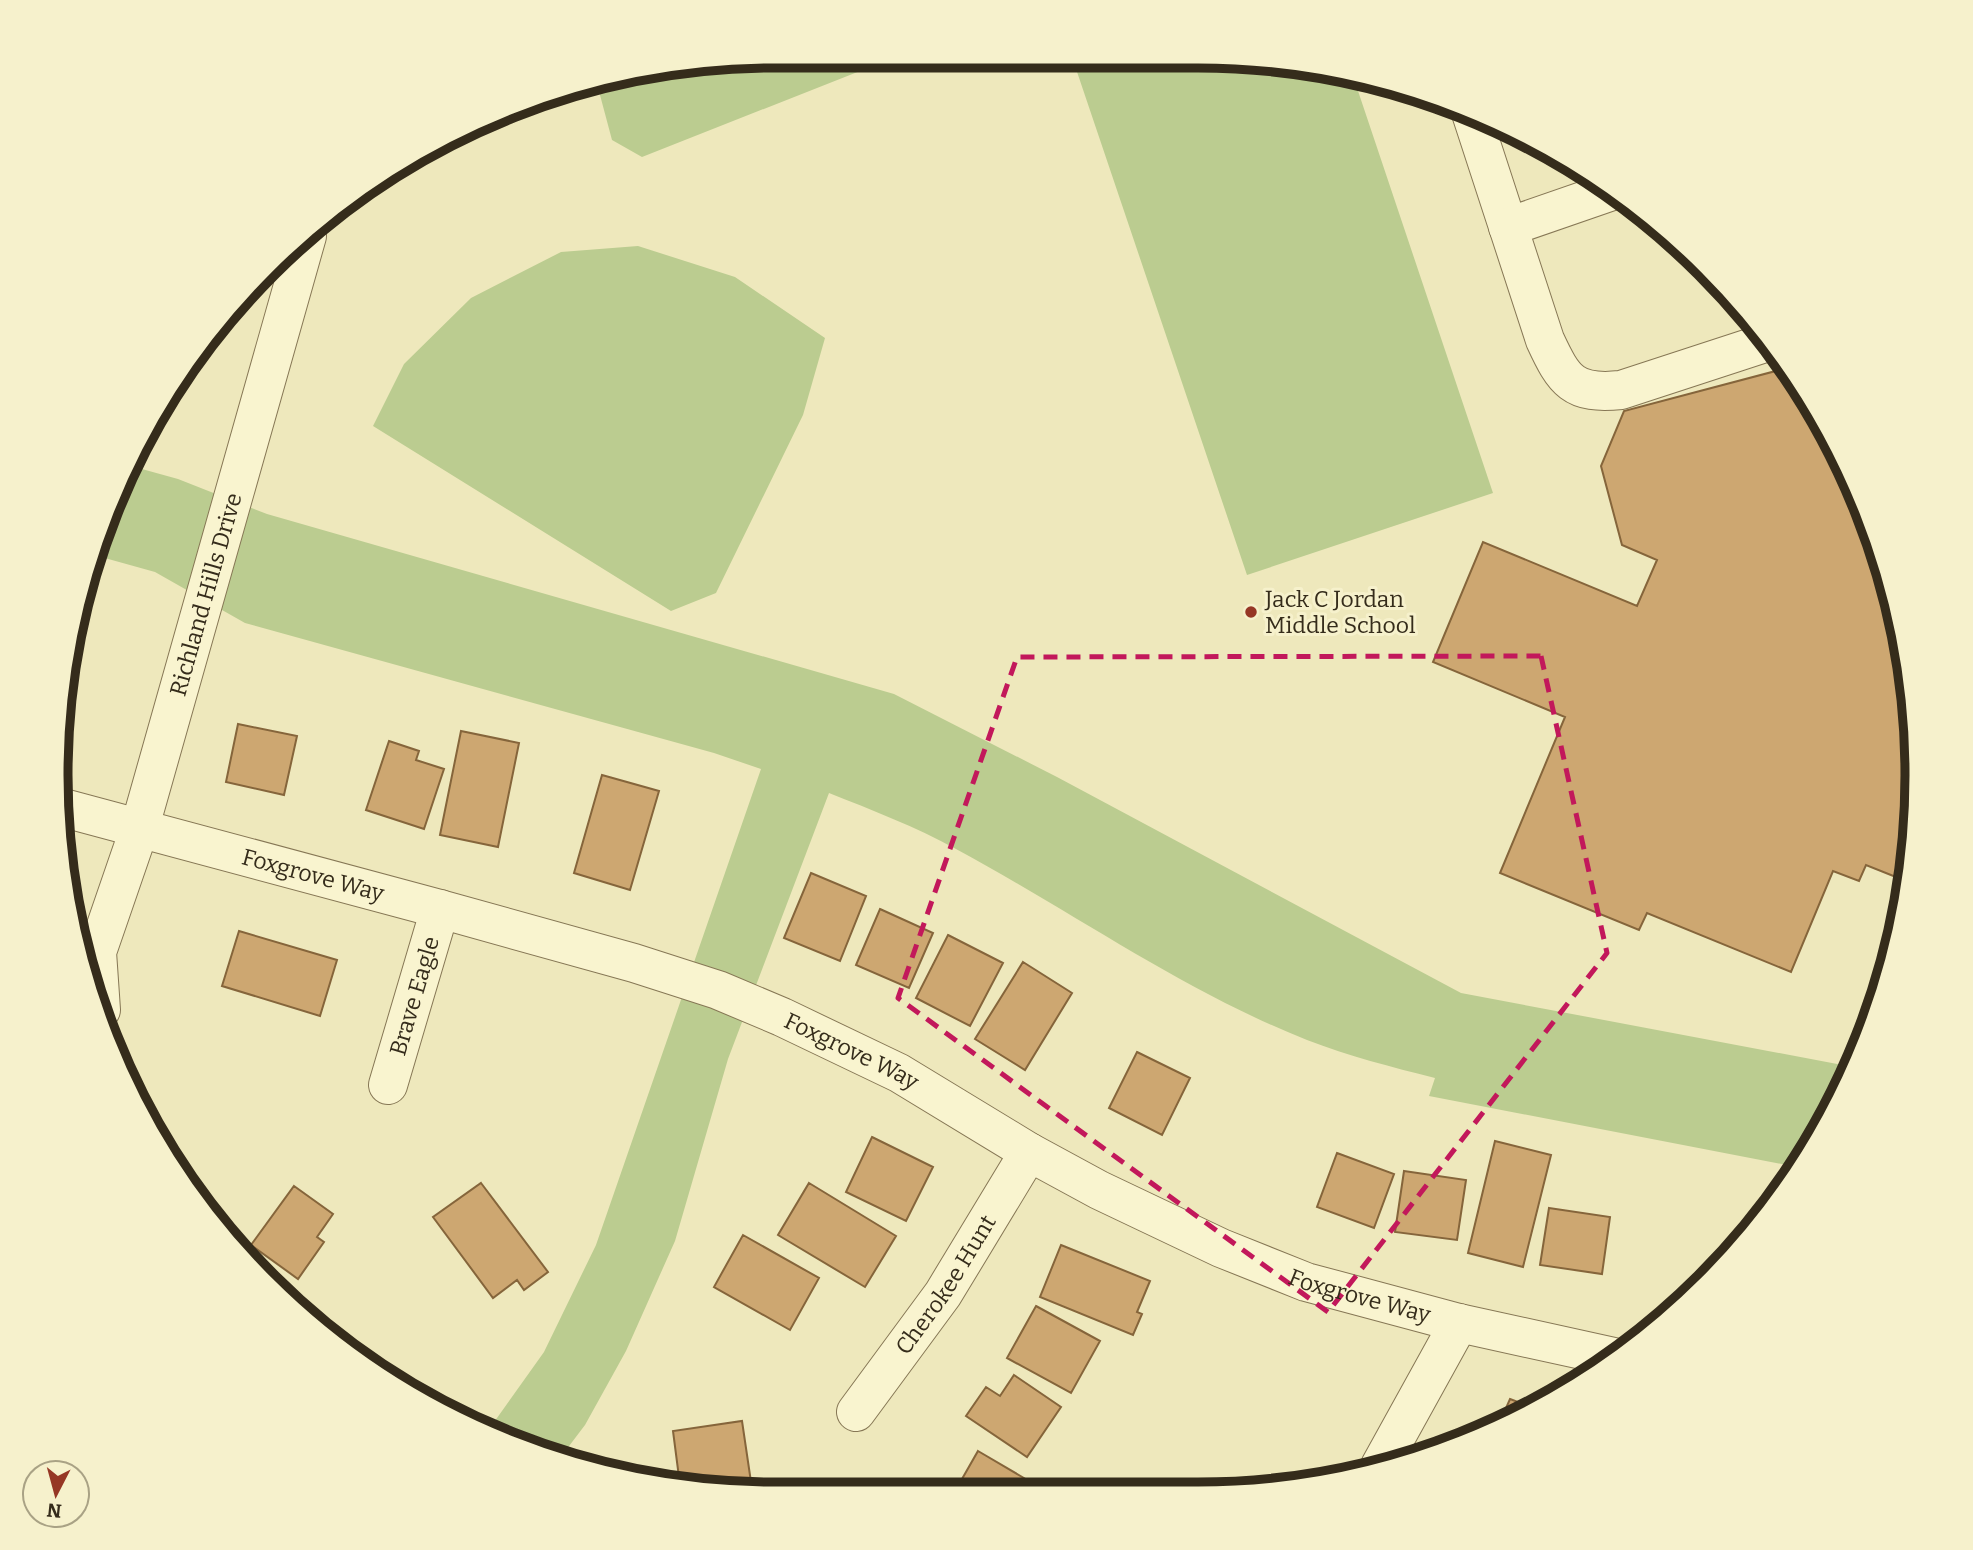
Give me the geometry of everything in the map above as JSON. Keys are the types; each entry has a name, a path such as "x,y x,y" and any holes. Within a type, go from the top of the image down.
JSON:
{"street":[{"path":"1475,125 1545,340 1558,370 1575,385 1596,393 1621,390 1759,345"},
{"path":"1508,227 1601,195"},
{"name":"Richland Hills Drive","path":"91,955 139,830 303,249"},
{"name":"Foxgrove Way","path":"70,810 634,963 731,996 782,1017 899,1073 1099,1191 1221,1248 1306,1282 1459,1323 1603,1355"},
{"name":"Brave Eagle","path":"388,1085 440,909"},
{"name":"Cherokee Hunt","path":"856,1412 943,1294 1029,1152"},
{"path":"1385,1457 1459,1323"}],"highlighted area":[{"path":"1541,656 1607,953 1328,1312 898,998 1017,657"}],"green space":[{"path":"868,68 642,157 612,140 599,90 683,74 729,70"},
{"path":"1076,68 1244,70 1290,74 1357,87 1493,493 1247,575"},
{"path":"638,246 735,277 825,338 803,415 716,593 671,611 373,426 404,364 471,298 561,252"},
{"path":"138,468 178,479 267,514 894,694 1057,777 1461,993 1842,1065 1788,1165 1429,1096 1435,1078 1339,1051 1261,1020 1172,975 941,841 829,793 728,1059 675,1241 626,1351 585,1425 566,1450 493,1423 544,1352 596,1245 761,769 714,753 245,623 155,572 103,558"}],"building":[{"path":"1778,370 1832,462 1851,505 1881,592 1899,683 1903,729 1905,775 1897,877 1866,865 1859,881 1833,871 1791,972 1647,913 1639,930 1500,873 1565,717 1433,662 1483,542 1637,606 1657,560 1622,545 1601,466 1624,411"},
{"path":"238,724 297,736 284,795 226,782"},
{"path":"461,731 519,743 498,847 440,835"},
{"path":"389,741 419,751 416,760 444,769 424,829 366,810"},
{"path":"602,775 659,791 630,890 574,873"},
{"path":"811,873 866,896 840,961 784,938"},
{"path":"880,909 933,933 909,988 856,965"},
{"path":"239,931 337,960 320,1016 222,986"},
{"path":"948,935 1003,963 970,1026 916,998"},
{"path":"1023,962 1072,993 1025,1070 975,1039"},
{"path":"1137,1052 1190,1078 1162,1135 1109,1108"},
{"path":"872,1137 933,1167 906,1221 846,1192"},
{"path":"1495,1141 1551,1155 1523,1267 1468,1253"},
{"path":"1337,1153 1394,1174 1374,1228 1317,1207"},
{"path":"1404,1171 1466,1180 1457,1240 1395,1232"},
{"path":"481,1183 548,1272 524,1290 517,1280 493,1298 433,1217"},
{"path":"809,1183 896,1236 865,1287 778,1235"},
{"path":"294,1186 333,1214 317,1237 324,1242 298,1279 251,1245"},
{"path":"1549,1208 1610,1217 1602,1274 1540,1265"},
{"path":"743,1235 819,1278 790,1330 714,1287"},
{"path":"1061,1245 1150,1281 1137,1312 1142,1314 1133,1335 1040,1297"},
{"path":"1036,1306 1100,1341 1071,1393 1007,1358"},
{"path":"1014,1375 1061,1407 1027,1457 966,1416 986,1387 1000,1396"},
{"path":"1510,1399 1521,1403 1511,1409 1504,1412"},
{"path":"742,1421 751,1481 679,1475 673,1431"},
{"path":"978,1451 1029,1481 1028,1482 960,1482"}],"place":[{"name":"Jack C Jordan Middle School","path":"1251,612"}]}
